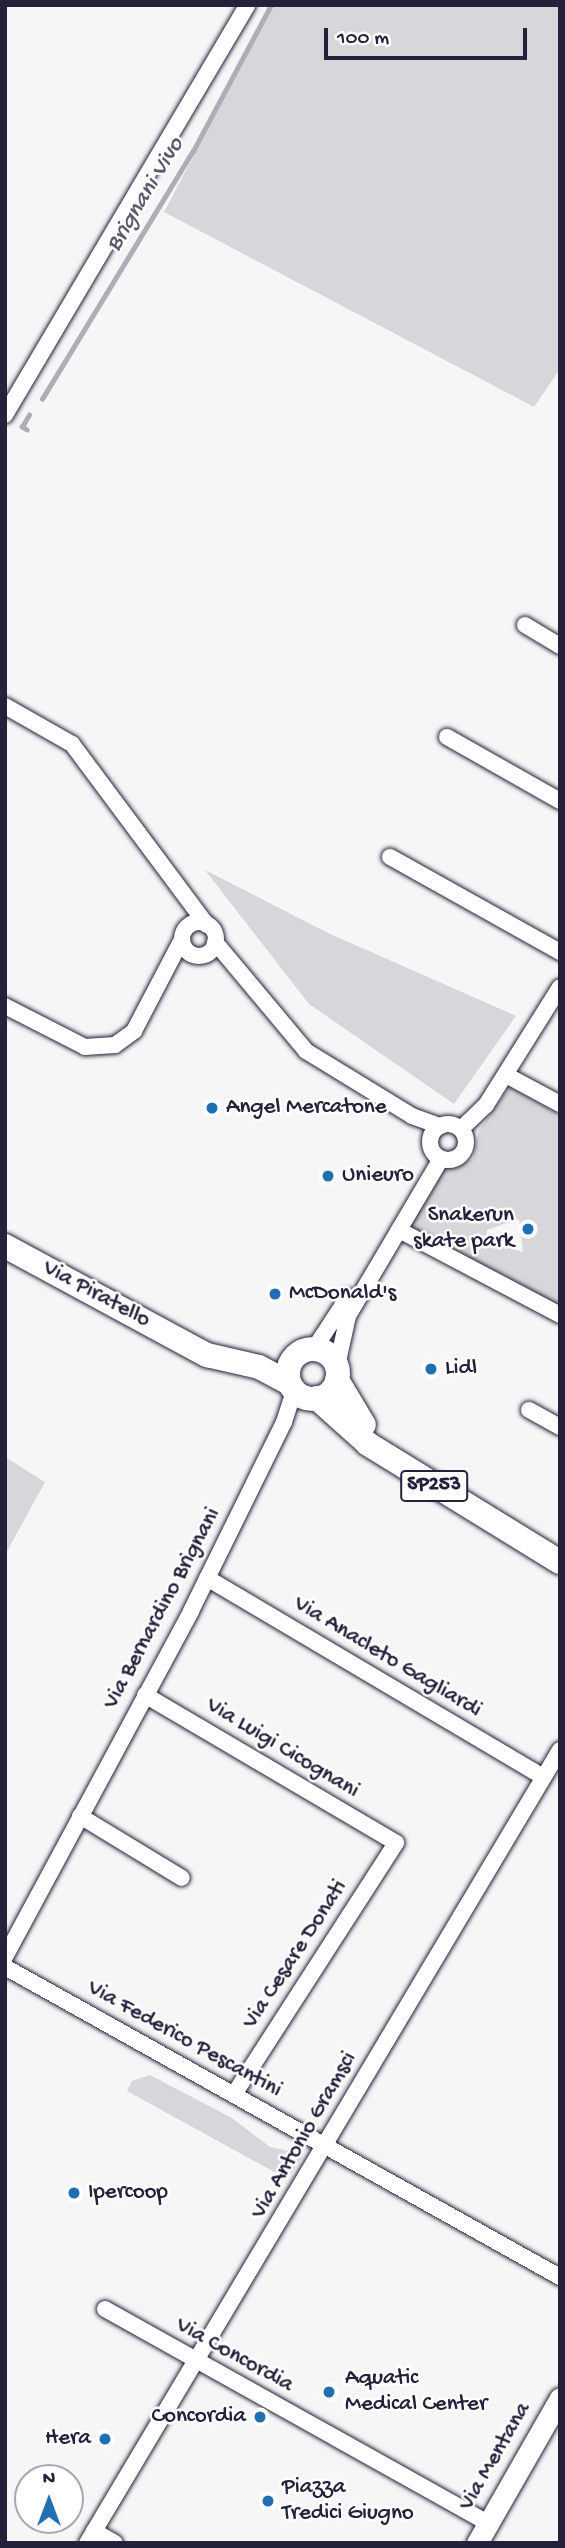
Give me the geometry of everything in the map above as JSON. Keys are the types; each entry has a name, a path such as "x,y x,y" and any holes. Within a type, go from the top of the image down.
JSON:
{"main road":[{"name":"Via Piratello","path":"5,1246 187,1344 223,1361 259,1367 301,1392 368,1444 560,1562"},
{"name":"Via Piratello","path":"187,1344 236,1357 305,1351"},
{"name":"SP253","path":"305,1351 328,1353 360,1420 376,1436 560,1548"},
{"path":"305,1351 288,1367 301,1392 337,1373"},
{"name":"Via Mentana","path":"477,2543 560,2398"}],"street":[{"path":"5,415 247,5"},
{"path":"525,625 560,646"},
{"path":"5,706 72,744 185,893 215,942 306,1051 412,1116 440,1126 461,1129"},
{"path":"447,737 560,801"},
{"path":"390,857 560,952"},
{"path":"185,893 187,951 199,956 215,942"},
{"path":"5,1006 85,1047 115,1045 134,1031 185,932 207,925"},
{"path":"461,1129 506,1074 560,987"},
{"path":"506,1074 560,1104"},
{"path":"412,1116 435,1152"},
{"path":"337,1373 348,1315 399,1230 435,1152 440,1126"},
{"path":"435,1152 463,1152 466,1138 461,1129"},
{"path":"305,1351 435,1152"},
{"path":"399,1230 560,1315"},
{"name":"Via Bernardino Brignani","path":"5,1957 207,1578 301,1392"},
{"path":"529,1410 560,1427"},
{"name":"Via Anacleto Gagliardi","path":"207,1578 544,1777"},
{"name":"Via Luigi Cicognani","path":"145,1695 396,1843"},
{"name":"Via Antonio Gramsci","path":"91,2537 199,2362 325,2144 560,1750"},
{"path":"80,1816 182,1878"},
{"name":"Via Cesare Donati","path":"234,2092 396,1843"},
{"name":"Via Federico Pescantini","path":"5,1967 234,2092 560,2277"},
{"name":"Via Concordia","path":"105,2309 488,2523"},
{"path":"91,2537 115,2543"}],"shaded area":[{"path":"273,5 560,5 560,369 534,407 164,212"},
{"path":"205,870 328,933 516,1016 454,1104 309,1004"},
{"path":"510,1087 560,1115 560,1309 408,1228 444,1169 473,1159 479,1130","holes":["519,1219 523,1252 486,1240 487,1230"]},
{"path":"5,1457 45,1482 5,1555"},
{"path":"150,2075 232,2118 270,2147 304,2154 287,2179 127,2091 132,2081"}],"waterway":[{"name":"Brignani Vivo","path":"42,399 193,151 271,5"},
{"name":"Brignani Vivo","path":"27,430 22,427 29,415"}],"place":[{"name":"Angel Mercatone","path":"212,1108"},
{"name":"Unieuro","path":"328,1176"},
{"name":"Snakerun skate park","path":"528,1229"},
{"name":"McDonald's","path":"275,1294"},
{"name":"Lidl","path":"431,1369"},
{"name":"Ipercoop","path":"74,2193"},
{"name":"Aquatic Medical Center","path":"329,2392"},
{"name":"Concordia","path":"260,2417"},
{"name":"Hera","path":"105,2439"},
{"name":"Piazza Tredici Giugno","path":"268,2501"}]}
